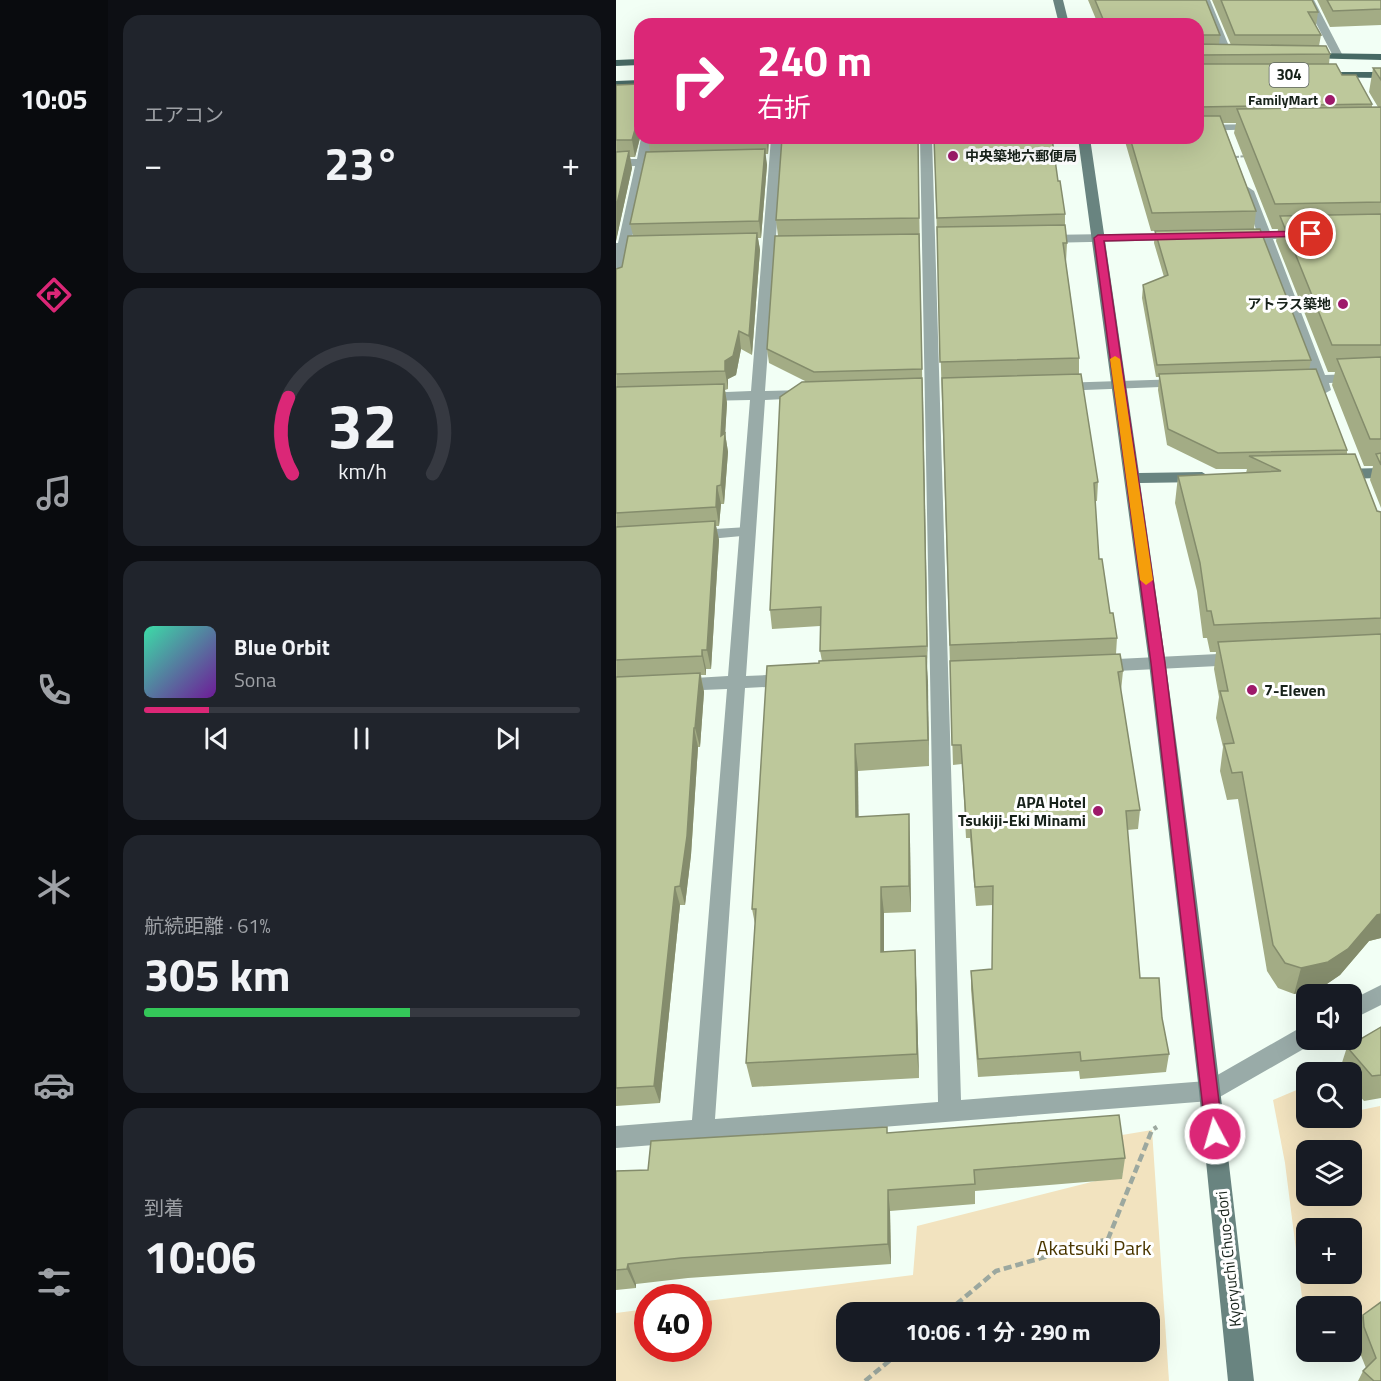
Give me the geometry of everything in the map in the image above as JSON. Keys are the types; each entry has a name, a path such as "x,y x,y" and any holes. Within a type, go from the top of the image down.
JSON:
{"main road":[{"name":"304","path":"1294,56 1381,57"},
{"path":"616,63 634,62"},
{"name":"304","path":"1304,75 1381,75"},
{"path":"616,84 634,83"}],"street":[{"path":"1058,0 1062,18"},
{"path":"1309,0 1338,56"},
{"path":"1351,75 1357,87"},
{"path":"1204,128 1269,127"},
{"path":"1224,128 1235,157"},
{"path":"616,284 620,247 646,144"},
{"path":"703,1130 758,396 767,244 769,160 775,144"},
{"path":"926,144 932,390 933,673 950,1111"},
{"name":"Kyoryuchi Chuo-dori","path":"1085,144 1158,663 1210,1091 1241,1381"},
{"path":"616,163 675,162"},
{"path":"1243,178 1328,400"},
{"path":"1229,236 1311,234"},
{"path":"1030,240 1194,237"},
{"path":"620,247 660,246"},
{"path":"1285,380 1381,377"},
{"path":"1049,387 1202,383"},
{"path":"692,397 816,394"},
{"path":"1321,474 1381,473"},
{"path":"1132,478 1214,476"},
{"path":"1076,666 1255,658"},
{"path":"933,673 962,672"},
{"path":"661,686 808,679"},
{"path":"1362,1005 1381,994"},
{"path":"616,1137 1210,1091 1296,1042"}],"lane":[{"path":"1206,0 1229,56"},
{"path":"688,535 748,532"}],"path":[{"path":"1235,157 1257,156"},
{"path":"959,1302 996,1271 1108,1239 1152,1130"},
{"path":"865,1381 888,1362"}],"green space":[{"path":"1296,1090 1296,1128 1362,1128 1362,1110 1380,1106 1380,1305 1362,1321 1362,1296 1302,1296 1300,1284 1362,1284 1362,1218 1296,1218 1296,1250 1285,1163 1273,1100"},
{"name":"Akatsuki Park","path":"1152,1130 1169,1381 616,1381 616,1313 634,1311 634,1362 712,1362 712,1300 913,1275 917,1226 1123,1174 1116,1136"}],"building":[{"path":"1095,0 1206,0 1220,35 1204,35 1204,18 1103,18"},
{"path":"1221,0 1312,0 1318,12 1308,12 1321,35 1235,35"},
{"path":"1327,0 1381,0 1381,9 1333,11"},
{"path":"1204,44 1326,46 1330,54 1204,55"},
{"path":"1204,64 1336,64 1342,75 1356,75 1372,104 1204,107"},
{"path":"1373,68 1381,68 1381,80"},
{"path":"634,84 632,140 616,140 616,85"},
{"path":"1381,107 1381,202 1275,204 1237,109"},
{"path":"1204,116 1220,116 1256,211 1152,213 1132,144 1204,144"},
{"path":"782,144 918,144 919,218 776,220"},
{"path":"934,144 1053,144 1065,214 937,218"},
{"path":"765,149 759,221 630,224 646,152"},
{"path":"629,151 616,208 616,152"},
{"name":"アトラス築地","path":"1381,214 1381,345 1332,345 1280,216"},
{"path":"1065,225 1067,243 1063,243 1079,358 940,362 937,227"},
{"path":"1260,229 1311,360 1157,365 1143,285 1168,275 1155,231"},
{"path":"757,233 749,336 739,331 733,356 725,361 725,371 616,374 616,269 622,267 628,236"},
{"path":"919,234 922,369 814,372 767,349 775,236"},
{"path":"1381,357 1381,439 1370,439 1337,359"},
{"path":"1316,369 1347,450 1218,453 1168,429 1159,374"},
{"path":"1081,374 1098,482 1094,483 1099,559 1102,559 1110,613 1113,613 1117,638 950,645 942,378"},
{"path":"922,378 927,646 820,651 821,607 770,610 780,397 802,382"},
{"path":"724,384 721,436 725,433 721,485 717,486 716,507 616,513 616,387"},
{"path":"1381,453 1381,465 1376,454"},
{"path":"1355,454 1377,511 1381,512 1381,618 1214,625 1211,611 1207,611 1200,563 1178,476 1281,471 1249,456"},
{"path":"715,521 707,650 702,650 702,656 616,660 616,527"},
{"path":"1381,634 1381,914 1377,915 1348,949 1328,962 1301,968 1285,963 1273,945 1242,772 1232,773 1224,744 1234,743 1220,691 1228,691 1218,642"},
{"path":"1120,654 1123,671 1118,672 1140,810 1126,811 1140,978 1159,978 1162,1018 1169,1054 1081,1061 1080,1052 978,1059 971,971 992,969 993,886 975,887 970,819 966,819 961,745 952,745 950,661"},
{"path":"926,656 928,740 855,744 856,817 909,814 909,886 881,887 881,952 915,950 917,1054 746,1063 756,909 752,909 767,666"},
{"path":"700,673 687,836 680,886 675,887 654,1086 616,1088 616,677"},
{"path":"1381,1027 1381,1075 1372,1076 1350,1050 1362,1050 1362,1038"},
{"path":"1119,1115 1125,1158 974,1170 975,1184 888,1190 888,1244 681,1258 628,1264 627,1269 616,1270 616,1171 648,1170 651,1141 887,1127 887,1133"},
{"path":"1381,1302 1381,1381 1374,1381 1363,1371 1376,1358 1364,1327 1363,1315"}],"slow traffic":[{"path":"1115,359 1146,580"}],"place":[{"name":"FamilyMart","path":"1330,100"},
{"name":"中央築地六郵便局","path":"953,156"},
{"name":"アトラス築地","path":"1343,304"},
{"name":"7-Eleven","path":"1252,690"},
{"name":"APA Hotel Tsukiji-Eki Minami","path":"1098,811"}],"route":[{"path":"1215,1134 1158,663 1098,238 1311,234"}]}
